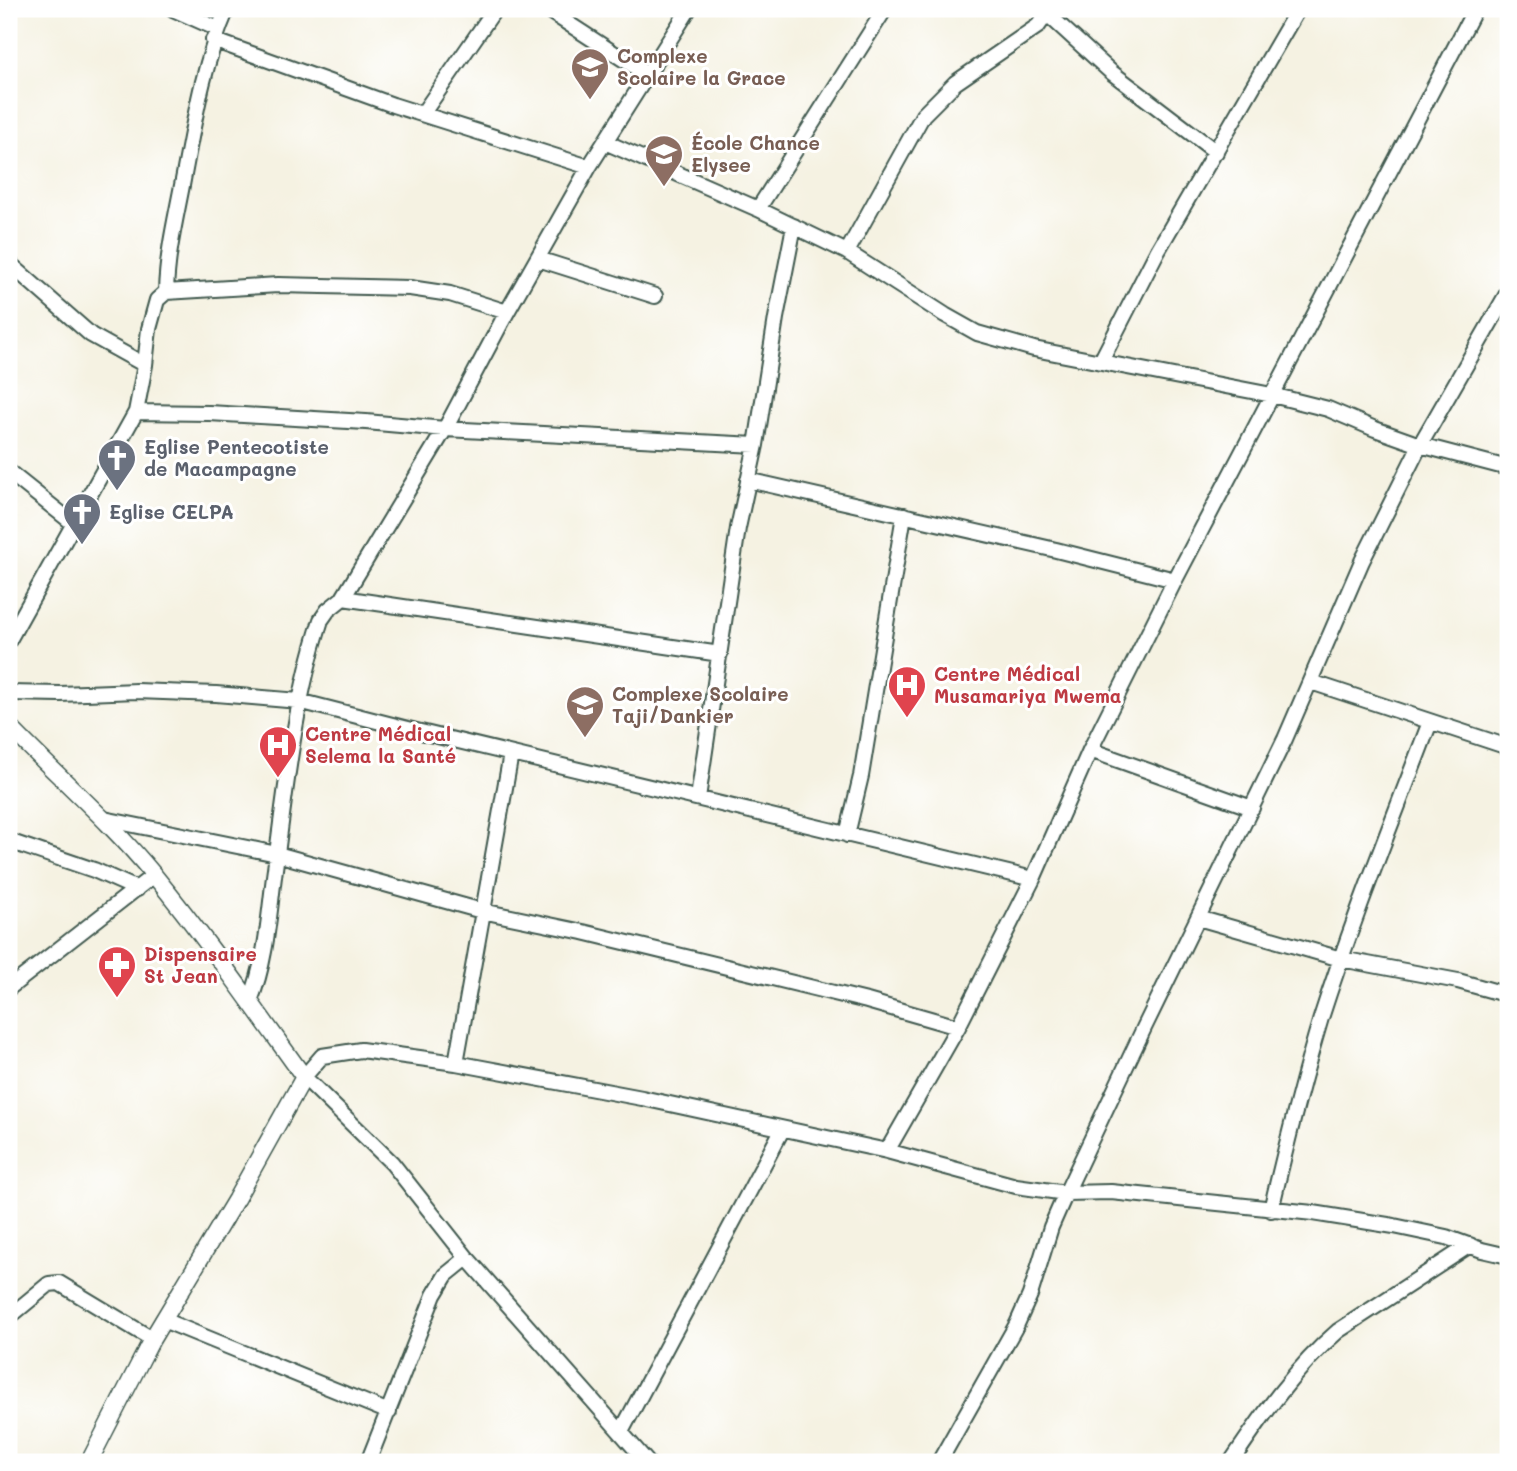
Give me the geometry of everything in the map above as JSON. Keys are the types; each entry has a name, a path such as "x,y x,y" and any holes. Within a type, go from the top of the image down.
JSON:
{"street":[{"path":"173,9 216,34 423,113 589,167"},
{"path":"166,292 169,243 194,118 216,34 227,9"},
{"path":"423,113 495,9"},
{"path":"546,9 646,74"},
{"path":"250,1001 258,980 299,701 321,620 328,610 343,598 445,429 589,167 689,9"},
{"path":"758,209 885,9"},
{"path":"1101,361 1158,250 1298,9"},
{"path":"887,1151 958,1027 1033,880 1090,750 1175,580 1475,9"},
{"path":"847,252 923,115 956,83 1038,26 1047,10 1111,72 1216,152"},
{"path":"605,142 758,209 847,252 977,333 1034,349 1272,395 1328,409 1420,445 1508,468"},
{"path":"698,798 738,528 794,226"},
{"path":"538,259 655,296"},
{"path":"9,263 91,335 145,365"},
{"path":"9,640 136,412 151,319 157,300 166,292 278,285 410,288 450,294 507,312"},
{"path":"940,1462 1017,1324 1033,1285 1051,1227 1066,1193 1252,808 1311,682 1362,561 1420,445 1508,292"},
{"path":"136,412 299,418 445,429 755,445"},
{"path":"9,472 74,524"},
{"path":"748,481 904,515 1175,580"},
{"path":"847,835 861,776 904,515"},
{"path":"343,598 720,654"},
{"path":"1311,682 1430,722 1507,743"},
{"path":"9,693 137,691 299,701 1033,880"},
{"path":"1271,1210 1288,1137 1341,959 1430,722"},
{"path":"9,726 104,819 154,875 304,1077 392,1163 467,1258 647,1462"},
{"path":"1090,750 1252,808"},
{"path":"456,1063 511,754"},
{"path":"104,819 277,854 482,911 583,932 867,1001 958,1027"},
{"path":"9,841 94,870 137,889"},
{"path":"9,988 154,875"},
{"path":"1198,918 1341,959 1458,981 1508,995"},
{"path":"89,1462 152,1339 236,1199 304,1077 322,1056 361,1050 456,1063 642,1098 887,1151 1016,1186 1066,1193 1111,1192 1313,1213 1446,1237 1508,1256"},
{"path":"621,1432 782,1130"},
{"path":"1231,1462 1265,1413 1322,1344 1470,1245"},
{"path":"368,1462 434,1295 446,1275 467,1258"},
{"path":"9,1317 49,1284 59,1283 152,1339"},
{"path":"163,1320 389,1412"}],"place":[{"name":"Complexe Scolaire la Grace","path":"590,101"},
{"name":"École Chance Elysee","path":"664,188"},
{"name":"Eglise Pentecotiste de Macampagne","path":"117,492"},
{"name":"Eglise CELPA","path":"82,546"},
{"name":"Centre Médical Musamariya Mwema","path":"907,719"},
{"name":"Complexe Scolaire Taji/Dankier","path":"585,739"},
{"name":"Centre Médical Selema la Santé","path":"278,779"},
{"name":"Dispensaire St Jean","path":"117,999"}]}
